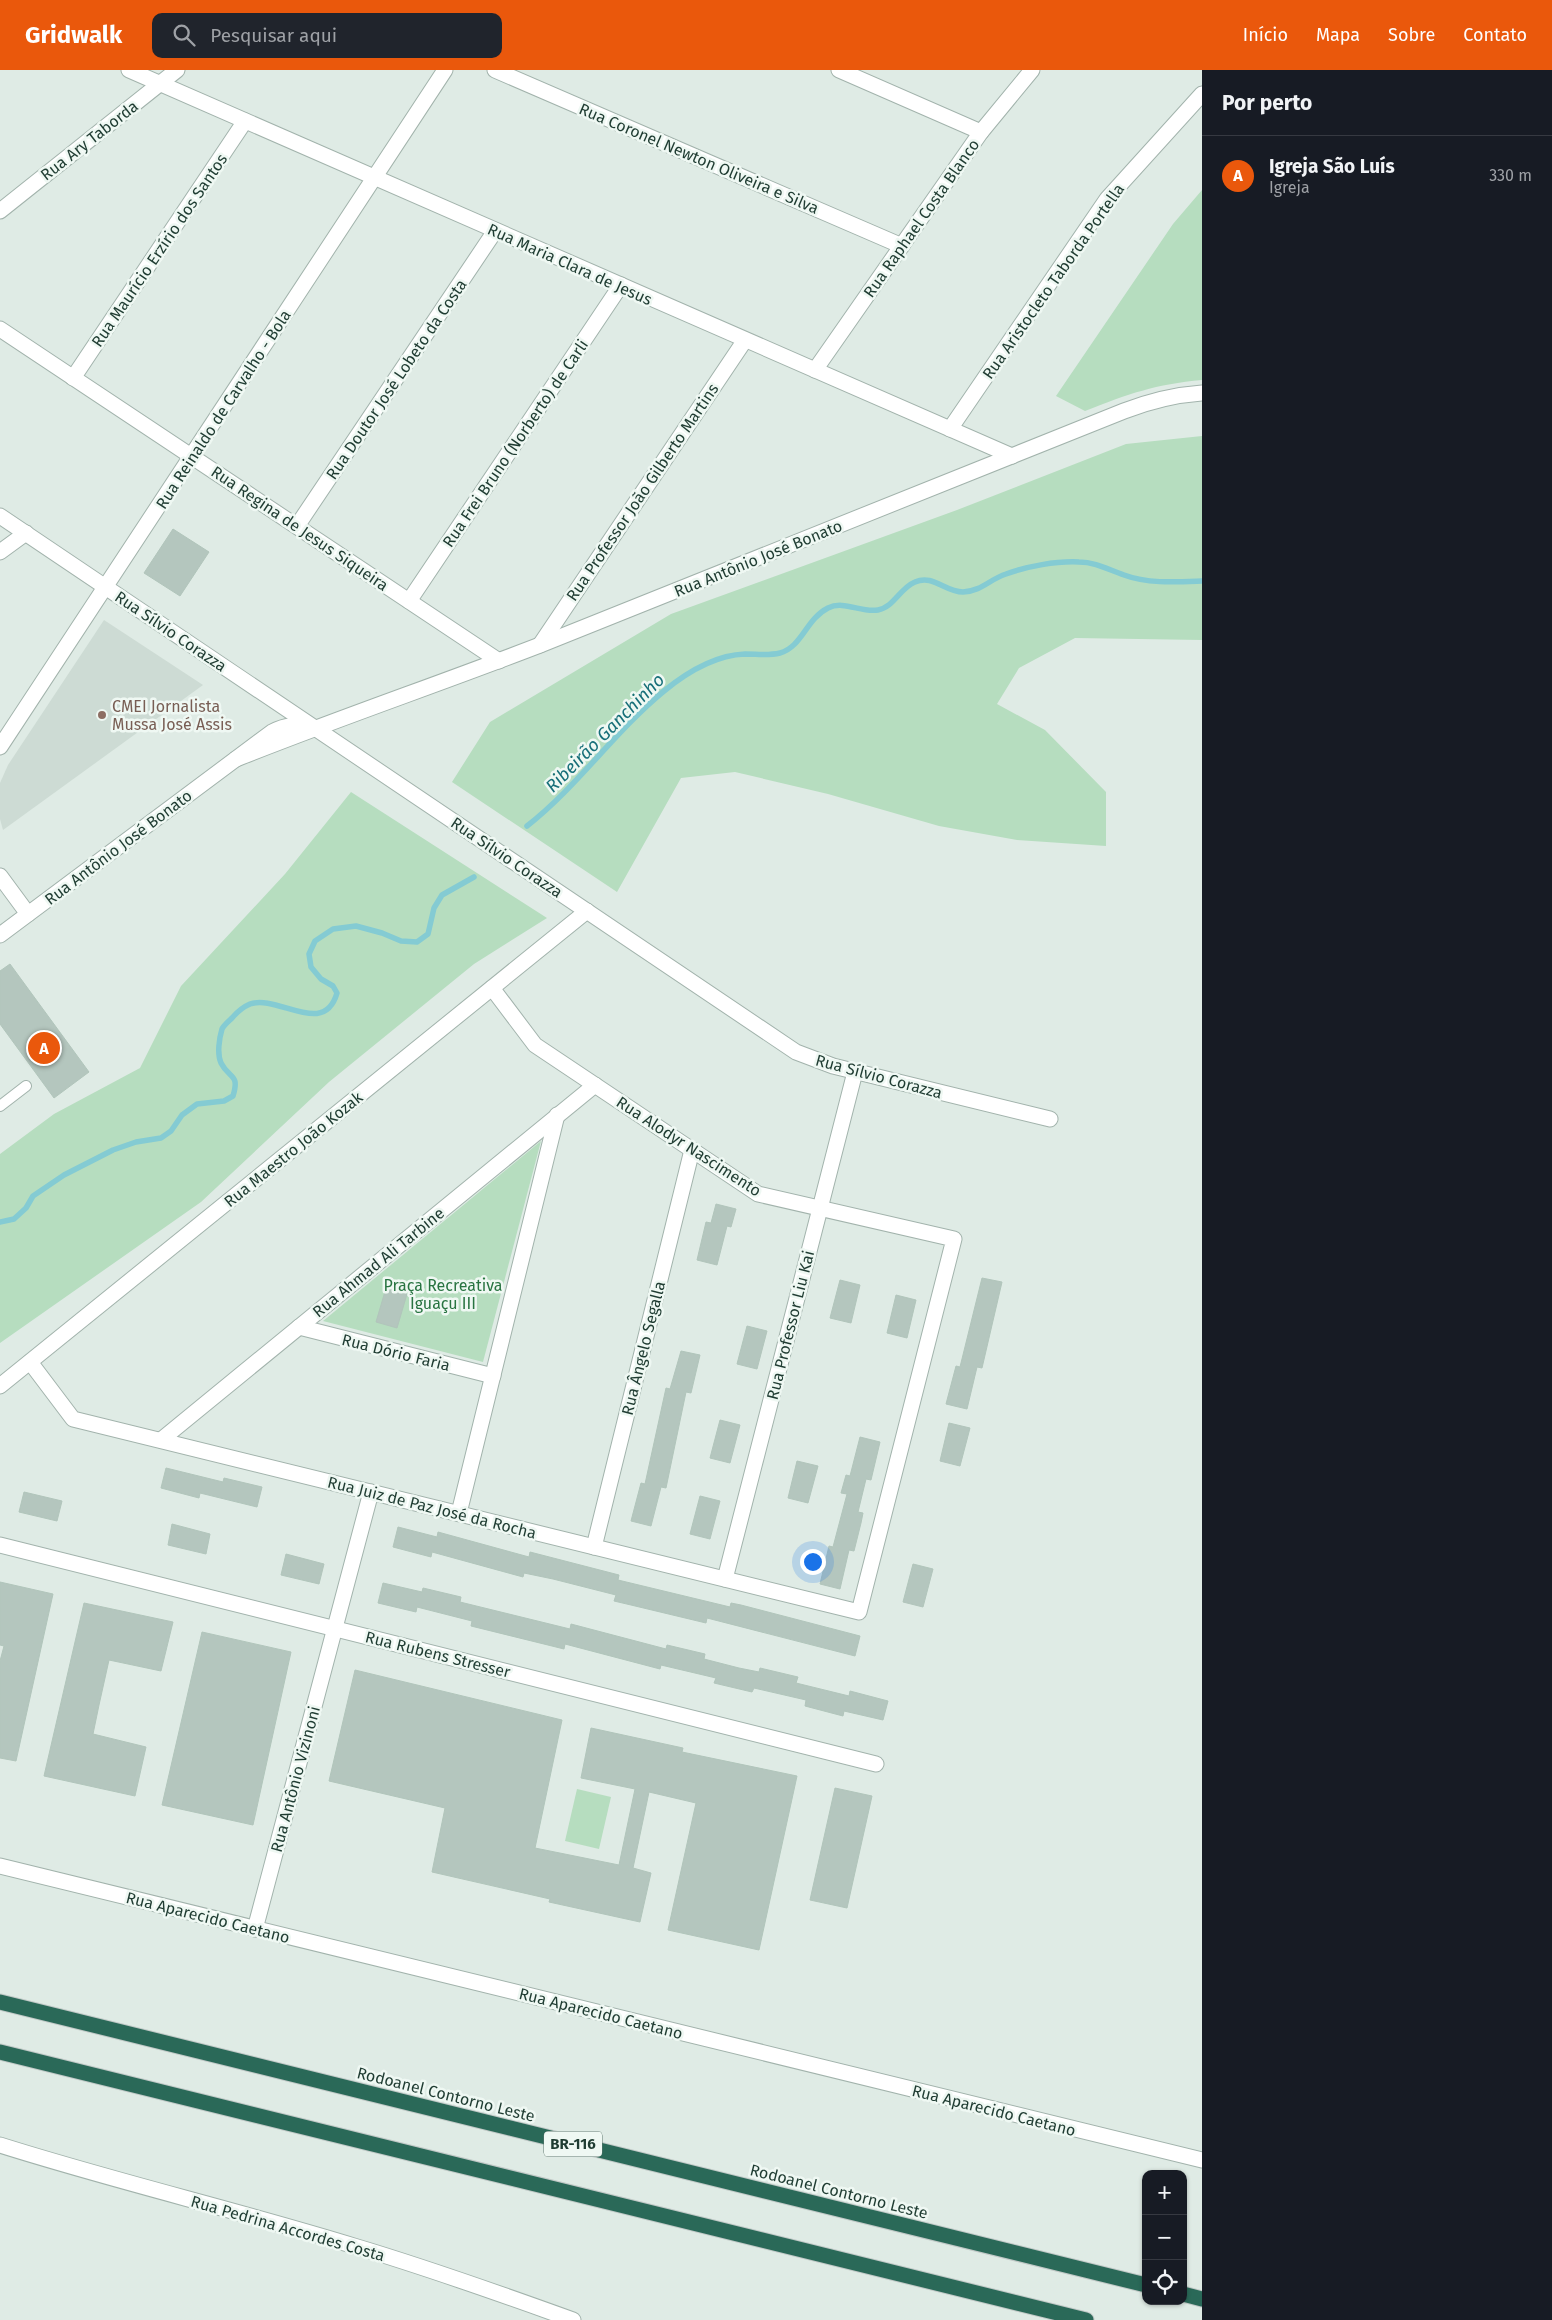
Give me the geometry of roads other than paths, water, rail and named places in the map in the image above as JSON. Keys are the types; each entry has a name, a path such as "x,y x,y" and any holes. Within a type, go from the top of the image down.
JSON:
{"highway":[{"name":"Rodoanel Contorno Leste","path":"0,2002 1142,2284"},
{"path":"0,2052 1086,2320"},
{"path":"1187,2295 1202,2299"}],"street":[{"name":"Rua Maria Clara de Jesus","path":"129,70 1012,456"},
{"name":"Rua Ary Taborda","path":"0,210 177,70"},
{"name":"Rua Reinaldo de Carvalho - Bola","path":"0,747 445,70"},
{"name":"Rua Coronel Newton Oliveira e Silva","path":"495,70 902,246"},
{"path":"840,70 981,132"},
{"name":"Rua Raphael Costa Blanco","path":"815,370 981,132 1032,70"},
{"name":"Rua Aristocleto Taborda Portella","path":"950,429 1108,198 1202,94"},
{"name":"Rua Maurício Erzírio dos Santos","path":"73,378 245,122"},
{"name":"Rua Doutor José Lobeto da Costa","path":"297,526 496,231"},
{"name":"Rua Frei Bruno (Norberto) de Carli","path":"409,601 621,285"},
{"name":"Rua Regina de Jesus Siqueira","path":"0,330 499,661"},
{"name":"Rua Professor João Gilberto Martins","path":"540,645 745,340"},
{"name":"Rua Antônio José Bonato","path":"0,935 236,759 314,727 540,645 1155,400 1182,394 1202,393"},
{"name":"Rua Sílvio Corazza","path":"0,516 796,1052 817,1061 855,1072 1050,1119"},
{"path":"0,552 26,533"},
{"path":"0,876 28,914"},
{"name":"Rua Maestro João Kozak","path":"0,1386 587,911"},
{"name":"Rua Alodyr Nascimento","path":"492,988 535,1044 758,1194 954,1239 860,1612"},
{"name":"Rua Professor Liu Kai","path":"725,1579 855,1072"},
{"name":"Rua Ahmad Ali Tarbine","path":"161,1440 595,1085"},
{"path":"459,1513 557,1115"},
{"name":"Rua Ângelo Segalla","path":"594,1547 692,1150"},
{"name":"Rua Dório Faria","path":"299,1327 493,1376"},
{"name":"Rua Juiz de Paz José da Rocha","path":"30,1362 73,1419 860,1612"},
{"name":"Rua Antônio Vizinoni","path":"255,1929 371,1492"},
{"name":"Rua Rubens Stresser","path":"0,1545 876,1764"},
{"name":"Rua Aparecido Caetano","path":"0,1866 1202,2160"},
{"name":"Rua Pedrina Accordes Costa","path":"0,2145 80,2171 352,2245 473,2284 573,2320"}],"lane":[{"path":"0,1106 26,1086"}],"waterway":[{"name":"Ribeirão Ganchinho","path":"527,826 563,794 646,707 673,684 712,661 734,655 767,655 787,650 794,645 814,619 828,608 840,605 865,610 878,610 893,601 905,588 921,580 928,580 963,592 981,587 1000,576 1015,571 1061,562 1091,563 1143,580 1163,582 1202,581"},
{"name":"Ribeirão Ganchinho","path":"0,1222 14,1219 26,1208 33,1196 64,1175 113,1150 136,1142 161,1138 171,1131 182,1115 197,1104 224,1101 233,1096 235,1083 233,1077 221,1063 219,1046 222,1029 238,1012 250,1004 261,1003 274,1004 311,1014 322,1012 331,1006 337,993 333,986 321,979 311,967 309,954 315,941 333,929 356,926 382,933 401,941 417,942 428,934 434,908 442,895 474,877"}],"place":[{"name":"CMEI Jornalista Mussa José Assis","path":"102,715"},
{"name":"Igreja São Luís","path":"44,1048"}],"park label":[{"name":"Praça Recreativa Iguaçu III","path":"443,1294"}]}
